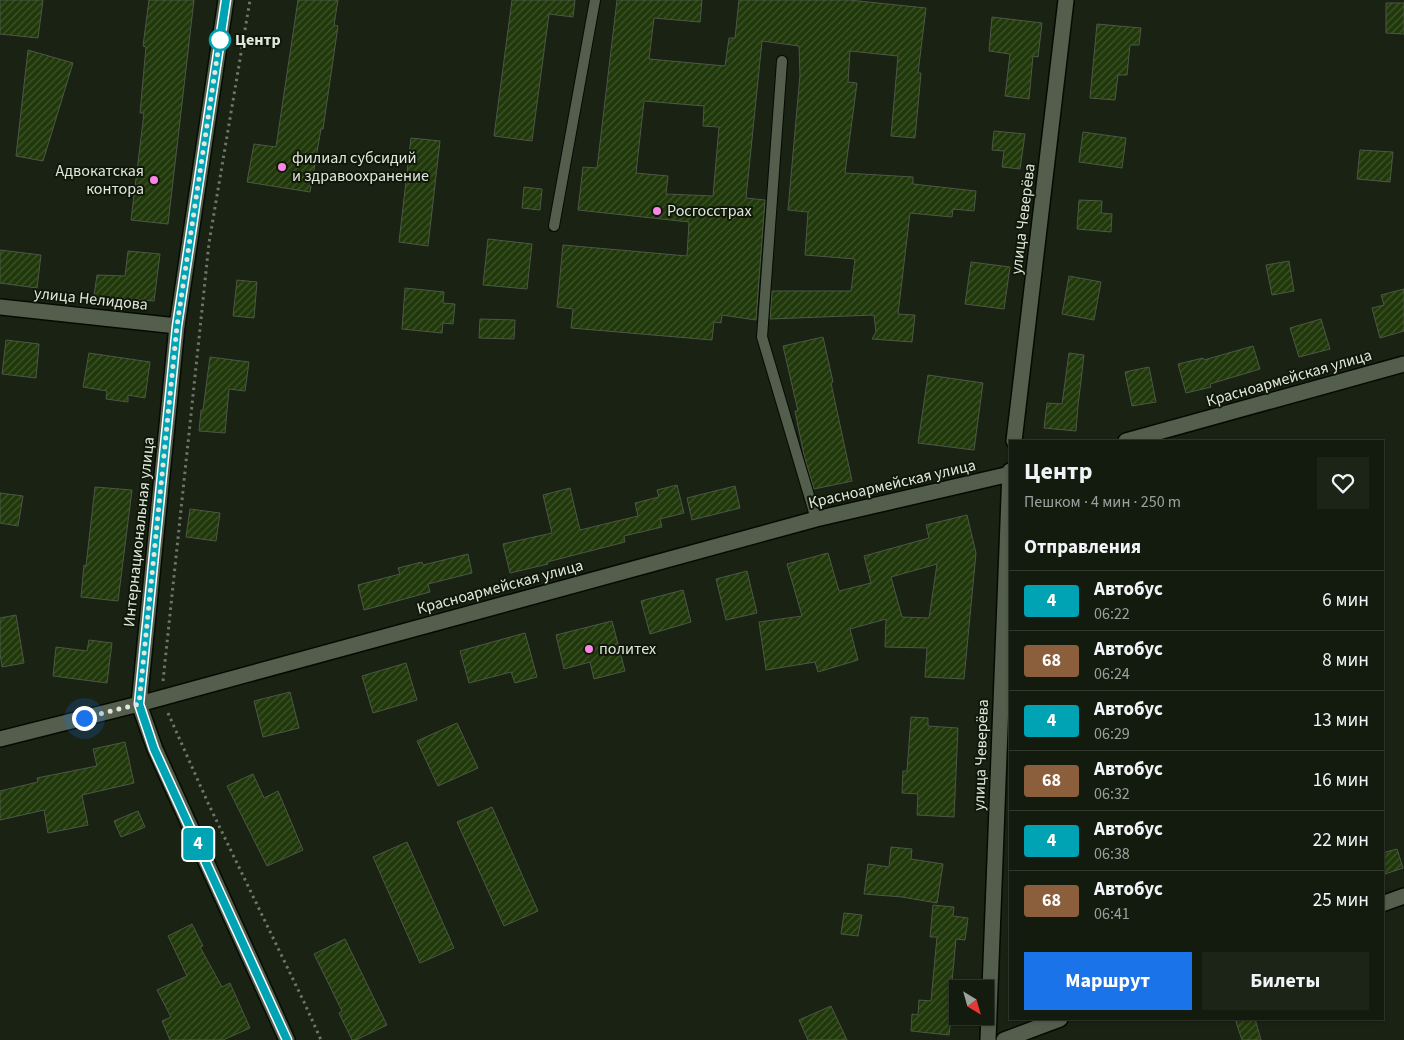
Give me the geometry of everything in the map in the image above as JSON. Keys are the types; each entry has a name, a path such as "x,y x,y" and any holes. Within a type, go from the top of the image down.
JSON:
{"main road":[{"name":"Интернациональная улица","path":"226,0 177,326 139,704 154,749 287,1040"},
{"name":"улица Чеверёва","path":"1014,440 1066,0"},
{"name":"улица Нелидова","path":"0,306 177,326"},
{"name":"Красноармейская улица","path":"1130,440 1404,364"},
{"name":"Красноармейская улица","path":"0,739 162,698 816,519 1009,473"},
{"name":"улица Чеверёва","path":"988,1040 1009,499"},
{"path":"1384,903 1404,896"},
{"path":"1004,1040 1057,1020"}],"lane":[{"path":"554,226 595,0"},
{"path":"782,61 762,338 816,519"}],"path":[{"path":"250,0 209,243 162,698 208,803 321,1040"}],"building":[{"path":"0,0 43,0 38,38 0,34"},
{"path":"149,0 194,0 168,224 131,220 144,113 140,113 146,47 143,46"},
{"path":"298,0 338,0 334,25 338,26 323,129 321,129 310,192 247,182 254,144 276,147"},
{"path":"512,0 575,0 573,17 549,14 532,141 494,136"},
{"path":"617,0 702,0 700,22 654,18 649,59 725,66 729,38 735,38 739,0 849,0 926,8 918,73 921,73 915,138 891,136 898,56 850,51 848,82 857,83 845,173 913,177 913,184 976,191 974,211 953,209 952,217 910,213 898,314 915,315 912,342 872,339 876,332 874,315 770,319 772,291 851,291 855,259 805,255 808,212 788,210 800,75 799,46 762,41 746,198 765,200 756,320 722,315 721,323 714,322 712,340 571,328 573,309 557,307 563,245 687,256 689,222 578,210 583,167 597,168","holes":["644,101 704,106 703,126 719,127 713,196 666,194 668,176 636,173"]},
{"path":"1386,3 1404,3 1404,34 1386,33"},
{"path":"992,17 1042,23 1038,57 1033,56 1029,99 1005,96 1010,54 989,51"},
{"path":"1097,24 1141,28 1139,45 1130,45 1127,75 1118,75 1115,100 1090,98"},
{"path":"28,50 73,63 43,161 16,156"},
{"path":"994,131 1025,134 1020,169 1002,167 1004,151 992,150"},
{"path":"1083,132 1126,138 1122,168 1079,162"},
{"path":"411,138 440,141 428,246 399,242"},
{"path":"1360,150 1393,152 1390,182 1357,179"},
{"path":"524,187 542,189 540,210 522,208"},
{"path":"1079,200 1102,201 1101,213 1112,214 1111,232 1077,229"},
{"path":"488,239 532,244 527,289 483,285"},
{"path":"0,250 41,255 37,288 0,283"},
{"path":"128,251 160,254 154,301 94,296 97,275 125,276"},
{"path":"1289,261 1294,291 1272,295 1266,265"},
{"path":"971,262 1010,267 1004,309 965,304"},
{"path":"1069,276 1101,282 1094,320 1062,314"},
{"path":"237,280 257,282 254,318 233,316"},
{"path":"405,288 444,292 443,303 455,304 453,324 443,323 442,333 402,329"},
{"path":"1404,289 1404,331 1380,338 1372,308 1384,305 1381,295"},
{"path":"480,319 515,320 514,339 479,338"},
{"path":"1321,319 1330,349 1299,357 1290,328"},
{"path":"823,337 852,481 814,489 804,455 795,411 798,411 783,346"},
{"path":"6,340 39,344 36,378 2,374"},
{"path":"1253,346 1260,369 1210,384 1211,387 1186,393 1178,364 1203,358 1204,360"},
{"path":"89,353 150,362 145,398 128,395 128,402 106,399 107,391 83,387"},
{"path":"1069,353 1084,355 1076,431 1044,428 1047,403 1062,404"},
{"path":"210,357 249,362 245,391 229,389 225,433 199,431"},
{"path":"1149,367 1156,402 1132,406 1125,372"},
{"path":"928,375 983,383 974,450 918,443"},
{"path":"677,485 684,513 660,519 662,527 624,536 625,542 510,573 503,544 552,533 543,495 570,488 580,530 638,516 635,503 659,497 657,490"},
{"path":"735,486 740,508 692,520 687,498"},
{"path":"95,487 132,490 118,601 81,597"},
{"path":"0,493 23,496 18,526 0,523"},
{"path":"190,509 220,513 216,541 186,537"},
{"path":"967,515 976,553 964,679 925,677 927,648 885,647 886,619 850,629 858,660 818,672 815,662 766,670 759,622 802,616 787,564 828,553 839,591 871,583 864,556 929,538 926,525","holes":["937,564 929,618 902,617 891,577"]},
{"path":"468,554 472,573 428,584 430,592 364,610 358,585 400,574 398,568 422,562 423,565"},
{"path":"747,571 757,613 726,620 716,579"},
{"path":"683,590 691,622 650,634 641,601"},
{"path":"16,615 24,663 2,667 0,618"},
{"name":"политех","path":"612,621 625,671 594,679 590,662 564,669 556,635"},
{"path":"525,633 537,677 515,683 511,672 469,683 460,651"},
{"path":"89,640 112,643 107,683 53,676 56,647 87,651"},
{"path":"406,663 417,700 373,713 362,676"},
{"path":"290,692 299,728 263,737 254,701"},
{"path":"911,717 928,718 928,726 958,728 954,817 917,815 918,794 902,793 903,771 907,771"},
{"path":"457,723 478,768 438,786 417,741"},
{"path":"125,742 134,783 82,795 88,825 48,833 44,810 0,820 0,791 38,782 37,778 97,766 93,749"},
{"path":"253,774 264,798 278,791 303,850 267,866 227,786"},
{"path":"492,807 538,911 504,926 457,822"},
{"path":"138,811 145,827 121,837 114,821"},
{"path":"407,842 454,948 420,963 373,857"},
{"path":"891,847 912,849 911,859 943,864 937,903 902,897 864,894 868,864 889,867"},
{"path":"1397,849 1403,868 1384,874 1384,852"},
{"path":"933,905 954,907 953,916 968,918 965,940 956,939 952,980 949,980 949,1035 911,1031 912,1014 918,1015 919,1000 931,1001 937,937 930,937"},
{"path":"844,913 862,915 858,936 841,934"},
{"path":"192,924 203,946 200,947 222,987 230,983 250,1028 223,1040 170,1040 162,1021 171,1017 157,990 187,976 168,936"},
{"path":"345,939 387,1025 356,1040 352,1040 339,1013 342,1011 314,954"},
{"path":"831,1006 847,1040 808,1040 799,1020"},
{"path":"1235,1020 1255,1020 1261,1040 1242,1040"}],"bus line":[{"name":"4","path":"226,0 177,326 139,704 154,749 287,1040"}],"place":[{"name":"Центр","path":"220,40"},
{"name":"филиал субсидий и здравоохранение","path":"282,167"},
{"name":"Адвокатская контора","path":"154,180"},
{"name":"Росгосстрах","path":"657,211"},
{"name":"политех","path":"589,649"}],"route":[{"path":"84,718 139,704 177,326 220,38 220,40"}]}
